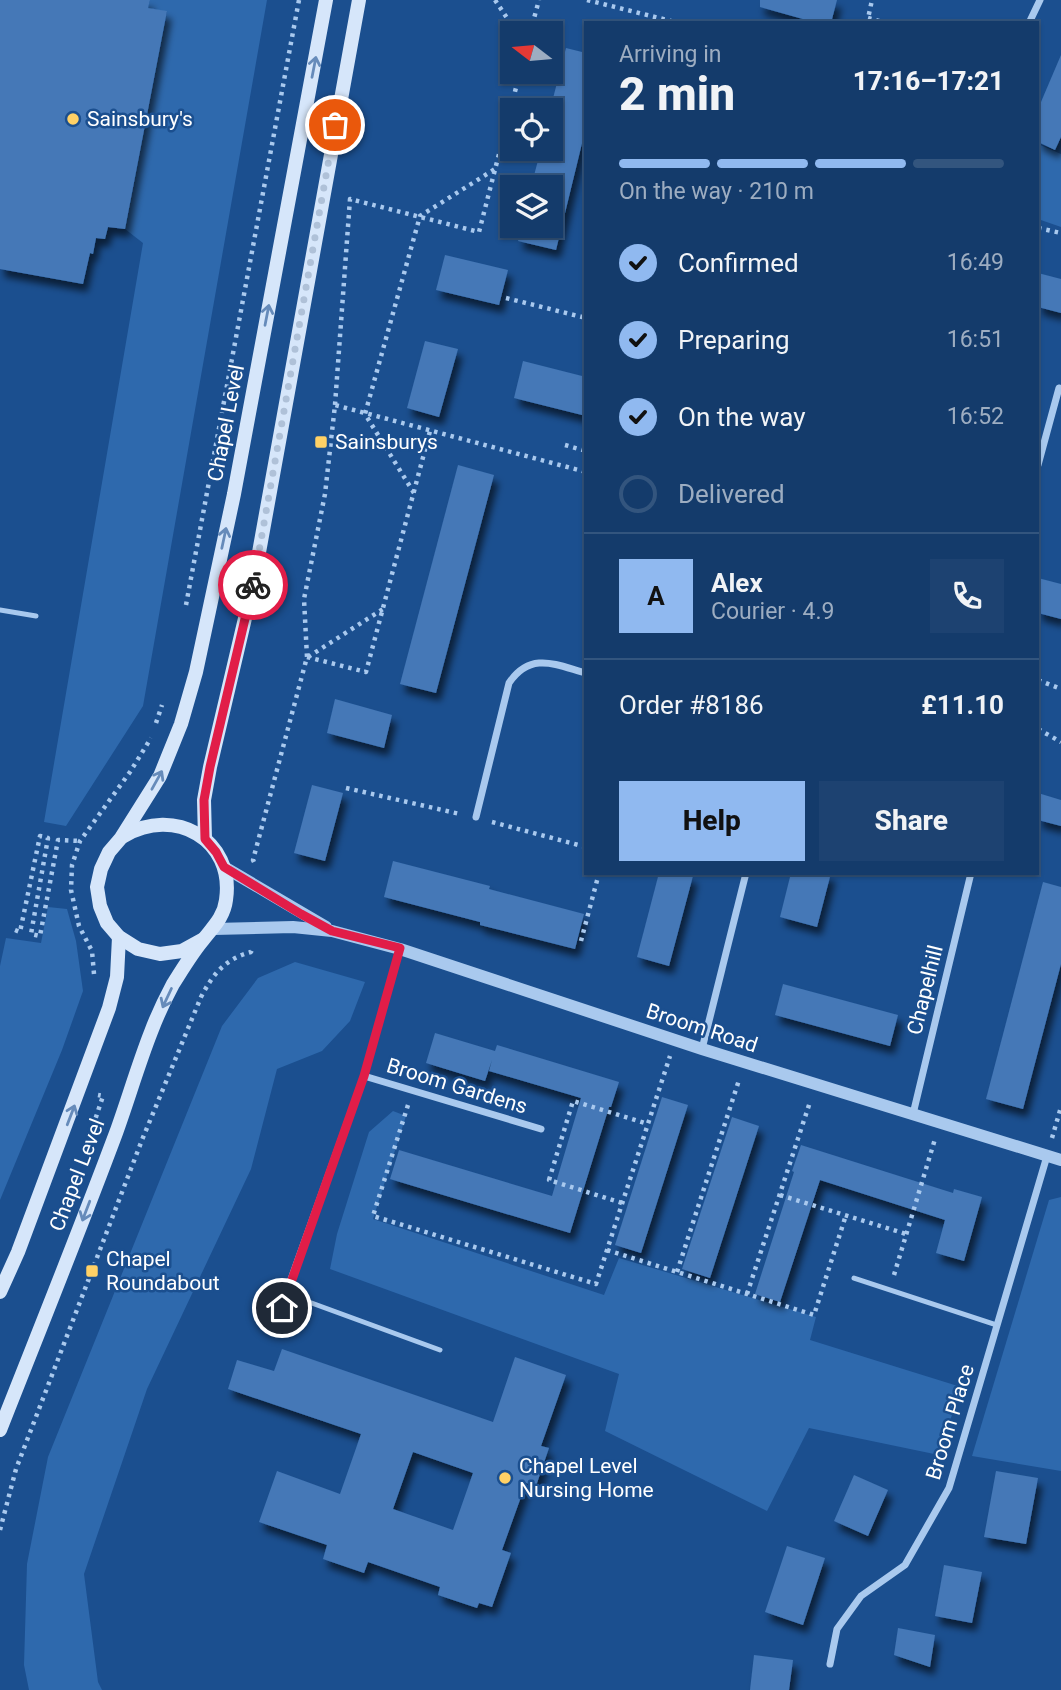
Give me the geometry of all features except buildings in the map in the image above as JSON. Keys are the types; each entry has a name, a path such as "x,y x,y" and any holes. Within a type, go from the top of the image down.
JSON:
{"main road":[{"name":"Chapel Level","path":"224,867 227,884 222,916 214,929 202,940 182,951 160,954 138,949 119,937 107,923 97,887 105,859 160,775 181,724 197,672 234,494 327,0"},
{"path":"205,839 204,800 210,767 254,580 359,0"},
{"path":"121,838 154,824 173,824 190,829 205,839 224,867"},
{"name":"Chapel Level","path":"0,1292 19,1252 109,1008 117,977 119,937"},
{"name":"Chapel Level","path":"0,1430 117,1131 151,1033 172,986 202,940"}],"street":[{"path":"1030,21 1040,0"},
{"path":"1039,461 1059,388"},
{"path":"476,817 509,683 516,672 530,664 545,662 584,672"},
{"name":"Broom Road","path":"224,867 332,931"},
{"path":"702,1049 746,875"},
{"name":"Chapelhill","path":"913,1114 971,875"},
{"name":"Broom Road","path":"214,929 259,927 332,931 400,948 702,1049 1061,1160"},
{"name":"Broom Gardens","path":"276,1321 364,1076 400,948"},
{"name":"Broom Gardens","path":"364,1076 541,1129"},
{"name":"Broom Place","path":"830,1664 837,1629 861,1595 905,1565 949,1488 1047,1156"}],"lane":[{"path":"0,610 36,616"},
{"path":"855,1278 998,1325"},
{"path":"287,1294 440,1350"}],"path":[{"path":"185,611 299,0"},
{"path":"495,0 509,21"},
{"path":"533,21 539,0"},
{"path":"587,0 671,21"},
{"path":"867,20 872,0"},
{"path":"268,894 272,876 253,860 307,657 304,599 325,494 335,405 350,199 479,232 517,84"},
{"path":"414,493 365,414 420,216 495,169"},
{"path":"1039,229 1061,233"},
{"path":"506,298 584,318"},
{"path":"335,405 584,471"},
{"path":"307,657 366,672 430,432"},
{"path":"565,445 584,450"},
{"path":"307,657 383,608"},
{"path":"1039,680 1061,689"},
{"path":"94,978 92,951 79,926 71,890 72,865 80,841 152,736 164,700"},
{"path":"1039,730 1061,742"},
{"path":"15,930 20,932 40,836 48,838 32,934 40,936 58,839 80,841"},
{"path":"581,940 598,875"},
{"path":"0,1530 16,1469 147,1128 201,997 212,976 225,963 251,952 259,927"},
{"path":"412,1090 373,1216 596,1284 676,1040"},
{"path":"677,1272 745,1062"},
{"path":"747,1294 815,1084"},
{"path":"622,1203 548,1180 573,1101 648,1124"},
{"path":"1047,1156 1061,1107"},
{"path":"890,1289 941,1123"},
{"path":"1055,1129 1061,1126"},
{"path":"780,1195 906,1234"},
{"path":"607,1251 814,1315 846,1215"}],"shaded area":[{"path":"150,0 267,0 143,706 66,826 44,822 143,243 125,229 167,12 148,8"},
{"path":"1039,144 1061,154 1061,227 1039,219"},
{"path":"48,907 67,909 76,941 83,991 62,1050 0,1200 0,966 6,938 41,943"},
{"path":"295,962 365,982 350,1021 322,1051 277,1069 251,1169 147,1389 84,1574 98,1682 102,1690 29,1690 24,1665 27,1564 48,1457 222,1026 258,978"},
{"path":"393,1111 406,1116 373,1219 604,1295 619,1258 816,1317 810,1340 961,1387 939,1455 809,1428 767,1511 605,1431 619,1374 330,1269 337,1234 369,1132"},
{"path":"1061,1197 1061,1471 972,1456 1049,1200"}],"way so far":[{"path":"253,585 335,125"}],"place":[{"name":"Sainsbury's","path":"73,119"},
{"name":"Sainsburys","path":"321,442"},
{"name":"Chapel Roundabout","path":"92,1271"},
{"name":"Chapel Level Nursing Home","path":"505,1478"}],"route":[{"path":"253,585 210,767 204,800 205,839 224,867 301,914 332,931 400,948 364,1076 282,1308"}]}
